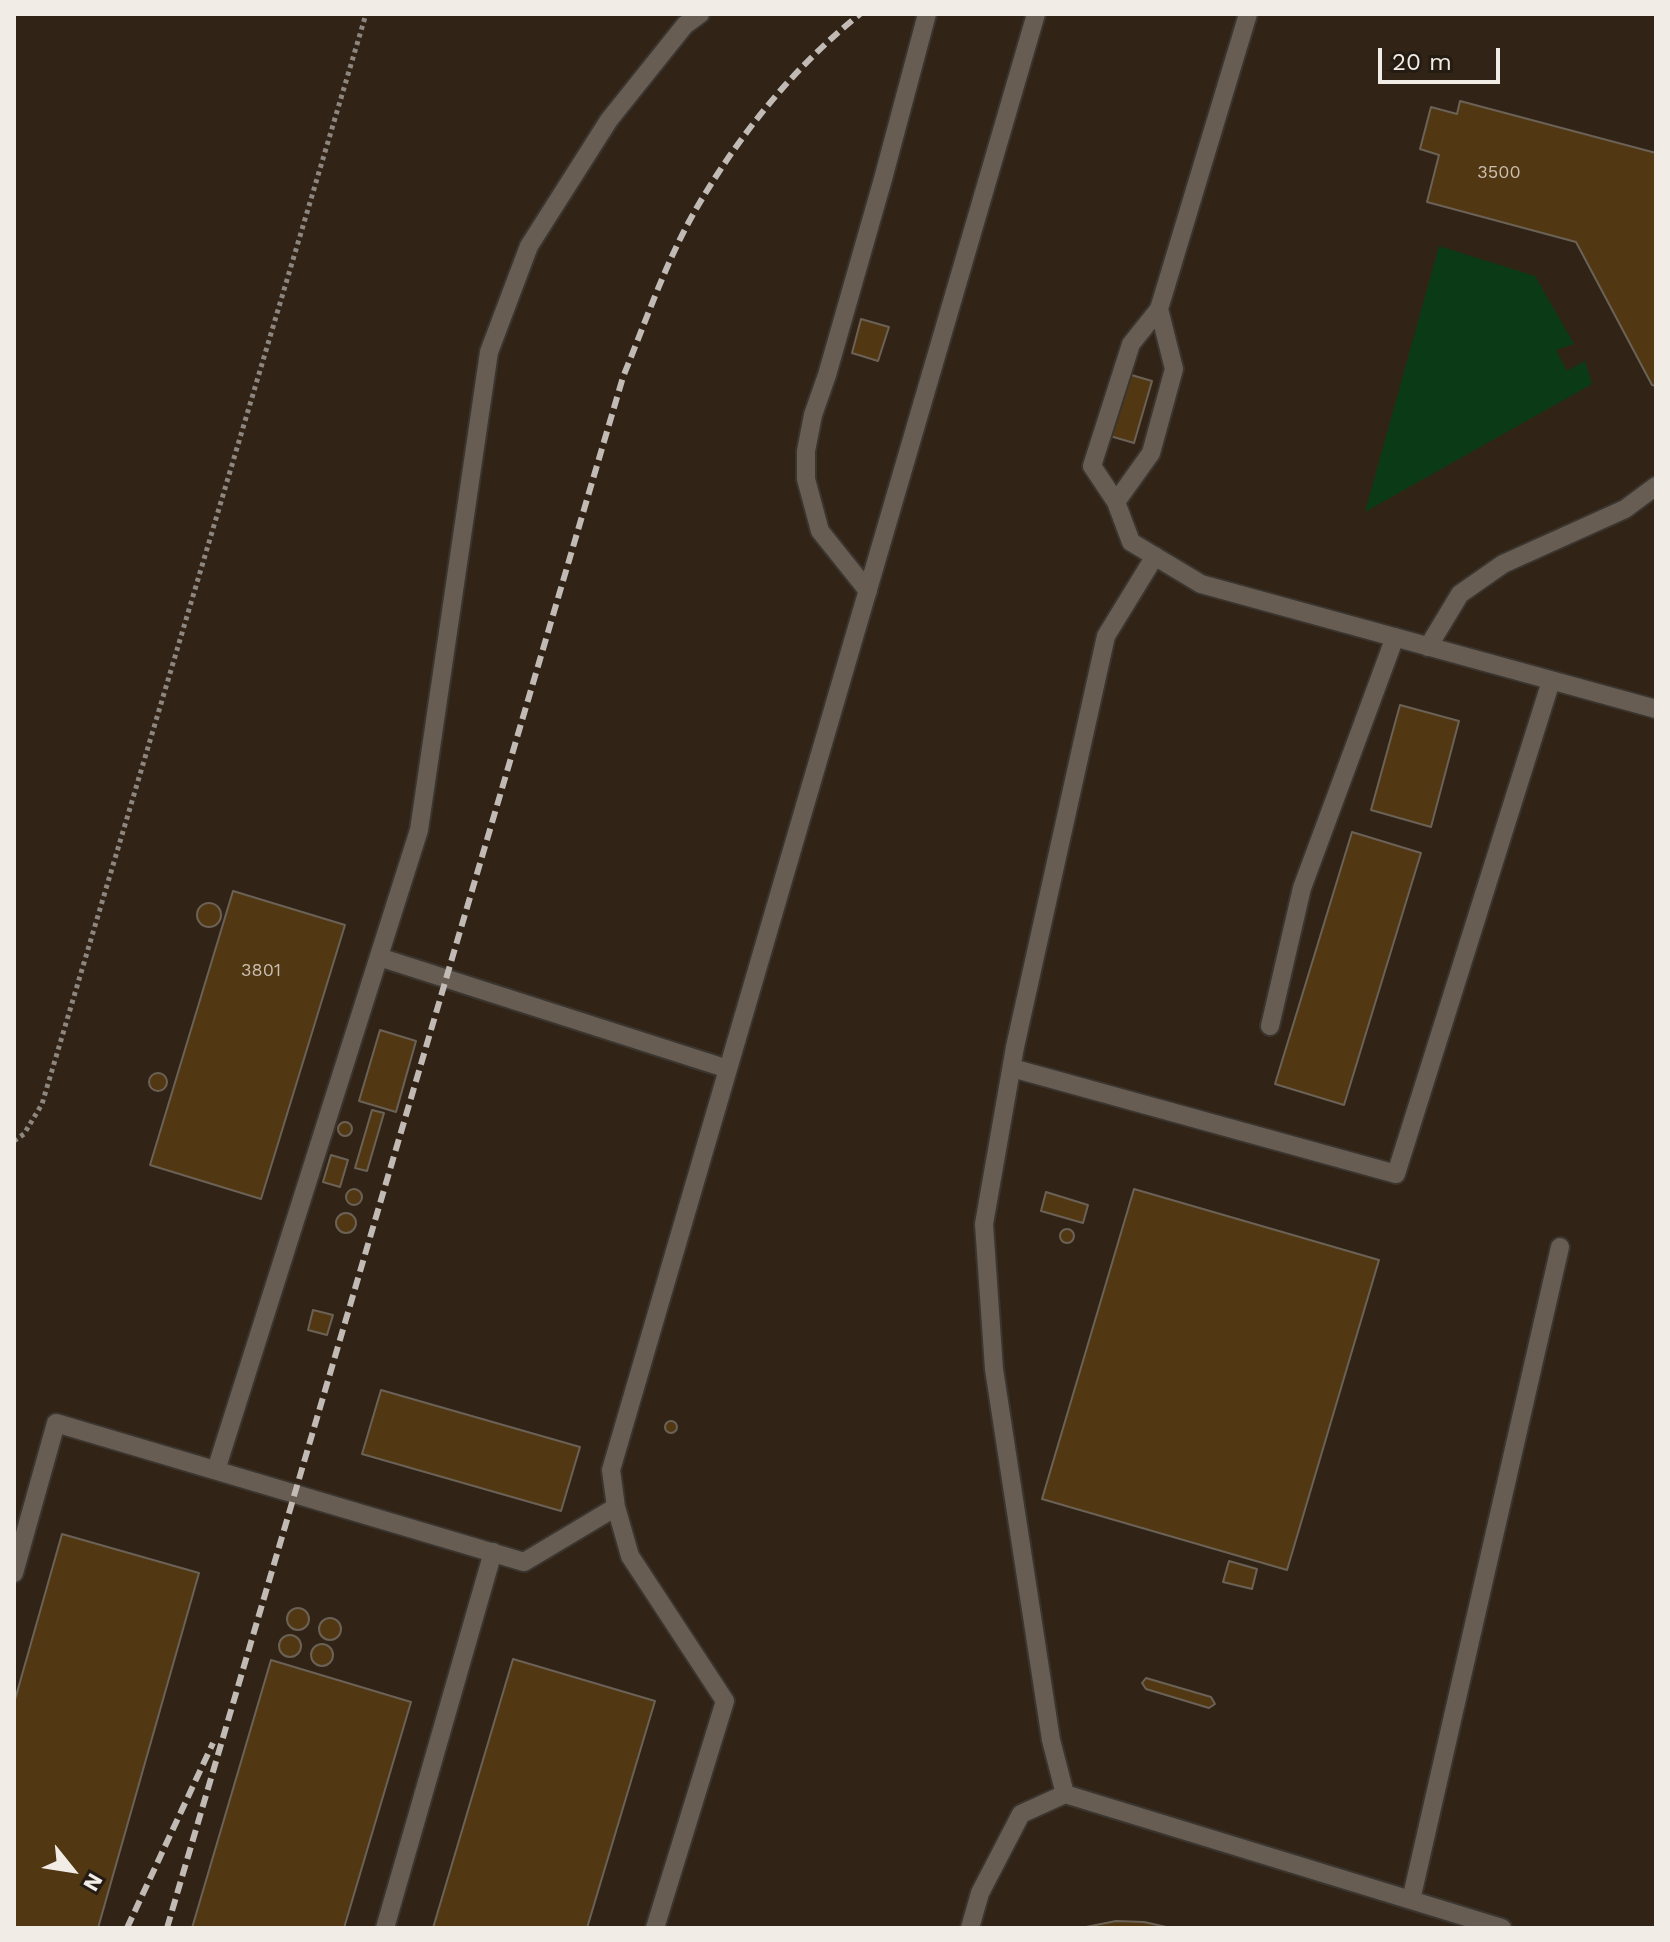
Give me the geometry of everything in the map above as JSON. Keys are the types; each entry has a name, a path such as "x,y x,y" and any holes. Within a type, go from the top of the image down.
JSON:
{"lane":[{"path":"216,1470 419,830 489,352 529,246 609,120 685,25 700,14"},
{"path":"868,591 820,531 806,479 806,451 813,415 862,254 927,14"},
{"path":"655,1928 725,1701 630,1556 616,1507 611,1470 1036,14"},
{"path":"1248,14 1159,309 1131,344 1092,466 1116,502 1131,542 1201,584 1656,709"},
{"path":"1116,502 1151,453 1174,369 1159,309"},
{"path":"1428,647 1460,594 1503,564 1625,509 1656,486"},
{"path":"1065,1794 1051,1740 994,1369 984,1224 1012,1068 1106,636 1155,556"},
{"path":"1270,1026 1302,888 1395,637"},
{"path":"1012,1068 1396,1174 1551,681"},
{"path":"379,957 728,1069"},
{"path":"1411,1900 1560,1247"},
{"path":"14,1573 56,1423 524,1562 616,1507"},
{"path":"385,1928 493,1552"},
{"path":"970,1928 980,1893 1021,1814 1065,1794 1502,1928"}],"path":[{"path":"14,1141 24,1134 42,1104 366,14"}],"shaded area":[{"path":"14,14 1656,14 1656,1928 14,1928"}],"green space":[{"path":"1439,246 1535,276 1574,344 1556,350 1567,371 1585,361 1592,384 1365,512"}],"building":[{"path":"1460,101 1656,153 1656,386 1652,385 1576,242 1427,202 1439,155 1420,149 1431,107 1457,114"},
{"path":"861,319 889,327 878,361 852,353"},
{"path":"1128,374 1152,381 1134,443 1110,436"},
{"path":"1400,705 1459,721 1431,827 1371,810"},
{"path":"1352,832 1421,853 1344,1105 1275,1084"},
{"path":"233,891 345,925 261,1199 150,1165"},
{"path":"209,903 217,907 221,915 217,923 209,927 201,923 197,915 201,907"},
{"path":"380,1030 416,1041 396,1112 359,1101"},
{"path":"154,1073 162,1073 167,1082 165,1089 154,1091 149,1086 149,1078"},
{"path":"372,1110 384,1113 367,1171 355,1168"},
{"path":"345,1122 352,1129 345,1136 338,1129"},
{"path":"331,1155 348,1160 340,1187 323,1182"},
{"path":"354,1189 360,1191 360,1203 354,1205 348,1203 346,1197 348,1191"},
{"path":"1134,1189 1379,1260 1287,1570 1042,1499"},
{"path":"1046,1192 1088,1205 1083,1223 1041,1211"},
{"path":"346,1213 353,1216 356,1223 353,1230 346,1233 339,1230 336,1223 339,1216"},
{"path":"1067,1229 1074,1236 1067,1243 1060,1236"},
{"path":"313,1310 333,1315 327,1335 308,1330"},
{"path":"381,1390 580,1447 561,1511 362,1454"},
{"path":"666,1422 676,1422 676,1432 666,1432"},
{"path":"62,1534 199,1573 98,1928 14,1928 14,1703"},
{"path":"1229,1561 1257,1569 1252,1589 1223,1582"},
{"path":"298,1608 309,1619 298,1630 287,1619"},
{"path":"330,1618 338,1621 341,1629 338,1637 330,1640 322,1637 319,1629 322,1621"},
{"path":"290,1635 298,1638 301,1646 298,1654 290,1657 282,1654 279,1646 282,1638"},
{"path":"322,1644 330,1647 333,1655 330,1663 322,1666 314,1663 311,1655 314,1647"},
{"path":"513,1659 655,1701 587,1928 433,1928"},
{"path":"271,1660 411,1702 344,1928 192,1928"},
{"path":"1146,1678 1211,1697 1215,1704 1209,1708 1146,1689 1142,1683"},
{"path":"1116,1921 1144,1922 1171,1928 1081,1928"}],"railway":[{"path":"167,1928 623,377 675,249 730,155 790,80 860,14"},
{"path":"127,1928 213,1743"}]}
